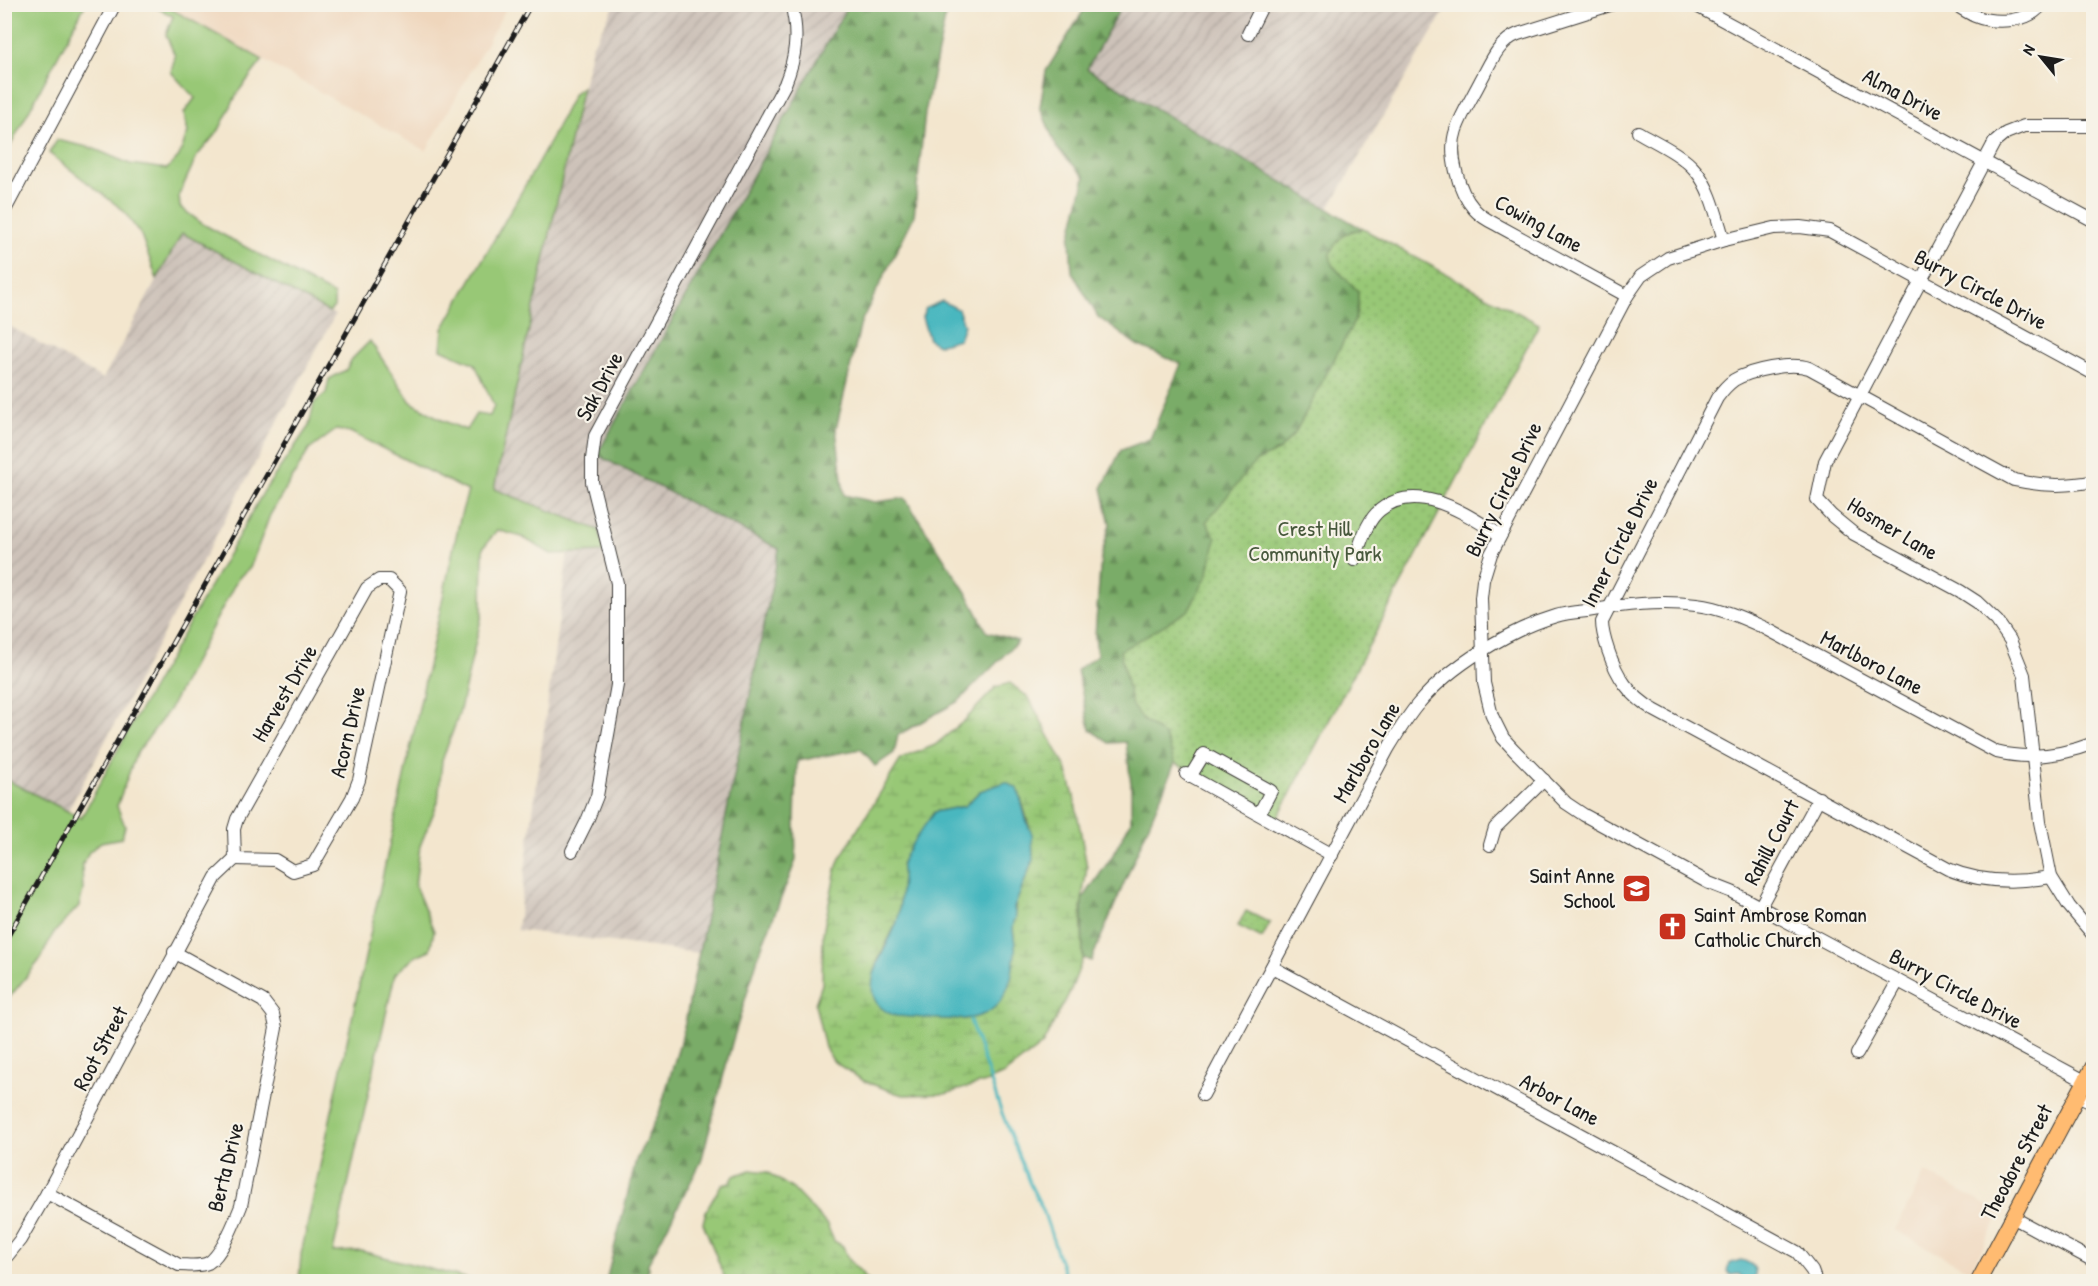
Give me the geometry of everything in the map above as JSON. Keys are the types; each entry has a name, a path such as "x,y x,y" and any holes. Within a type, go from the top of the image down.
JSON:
{"main road":[{"name":"Theodore Street","path":"1978,1281 2094,1065"}],"street":[{"path":"4,212 115,4"},
{"name":"Sak Drive","path":"572,851 597,796 617,685 617,583 592,482 595,436 785,84 793,66 797,45 791,4"},
{"path":"1248,34 1263,4"},
{"name":"Cowing Lane","path":"1613,4 1518,34 1505,41 1496,52 1459,121 1453,144 1455,165 1462,188 1478,213 1627,296"},
{"name":"Alma Drive","path":"1693,4 2094,221"},
{"path":"1954,4 1977,17 2000,21 2021,18 2040,8 2042,4"},
{"name":"Hosmer Lane","path":"2094,126 2024,126 2006,133 1994,143 1859,393 1825,461 1817,500 1854,534 1960,591 1977,602 1997,621 2016,652 2024,675 2043,842 2051,877 2069,906 2094,936"},
{"path":"1638,132 1686,161 1698,172 1724,240"},
{"name":"Burry Circle Drive","path":"2085,1081 1732,892 1709,883 1584,815 1566,802 1503,738 1496,726 1487,701 1484,683 1482,588 1488,561 1500,535 1627,296 1641,276 1662,262 1724,240 1773,228 1800,227 1830,231 2094,374"},
{"name":"Inner Circle Drive","path":"2051,877 2022,881 1992,880 1955,872 1638,700 1622,683 1612,663 1602,626 1607,608 1712,406 1728,385 1749,375 1794,365 1809,368 1859,393 2014,480 2040,486 2079,485 2094,482"},
{"path":"1354,560 1370,524 1380,510 1401,499 1425,499 1445,504 1500,535"},
{"name":"Harvest Drive","path":"235,859 234,830 237,819 368,588 379,580 389,580 400,591"},
{"name":"Acorn Drive","path":"235,859 275,860 293,871 313,865 352,798 359,780 400,591"},
{"name":"Marlboro Lane","path":"1203,1095 1388,749 1419,703 1444,679 1482,651 1557,615 1607,608 1680,603 1728,612 1765,628 1996,753 2035,756 2067,752 2094,743"},
{"path":"1258,814 1271,791 1204,754 1188,775 1258,814 1332,855"},
{"path":"1490,845 1495,828 1544,780"},
{"name":"Rahill Court","path":"1760,907 1819,798"},
{"name":"Root Street","path":"4,1260 20,1240 47,1193 216,877 235,859"},
{"name":"Berta Drive","path":"47,1193 179,1265 208,1263 218,1252 234,1224 241,1206 276,1029 275,1021 264,1001 174,952"},
{"name":"Arbor Lane","path":"1272,967 1788,1246 1797,1252 1806,1263 1816,1281"},
{"path":"1857,1054 1898,981"},
{"path":"2077,1096 2094,1104"},
{"path":"2012,1217 2094,1261"}],"shaded area":[{"path":"164,5 508,5 426,151"},
{"path":"615,5 848,5 597,454 779,549 699,953 517,930 568,552 604,552 494,489 592,46"},
{"path":"1122,5 1448,5 1328,210 1087,69"},
{"path":"182,233 335,315 67,812 5,779 4,323 103,379"},
{"path":"1925,1172 2001,1213 1970,1271 1895,1230"}],"green space":[{"path":"4,5 85,5 5,156"},
{"path":"151,5 164,5 263,60 238,92 219,130 197,156 179,195 180,207 203,224 334,295 334,307 329,312 182,233 157,279 141,235 123,210 49,153 57,140 92,148 130,164 167,169 179,156 188,132 184,113 195,98 171,72 175,56 166,35 173,16"},
{"path":"848,5 948,5 925,113 914,216 861,322 836,429 844,495 875,502 905,498 969,597 987,632 1018,641 959,701 898,735 894,753 875,766 861,749 797,761 796,860 759,954 732,1043 701,1162 648,1264 648,1281 606,1281 636,1160 659,1113 683,1033 779,549 597,455"},
{"path":"1087,5 1122,5 1087,69 1363,229 1351,231 1332,265 1358,291 1355,320 1295,433 1280,450 1255,462 1237,546 1143,720 1165,736 1175,763 1091,961 1083,958 1082,900 1111,858 1131,821 1131,784 1126,742 1109,743 1090,729 1077,670 1097,655 1095,635 1101,557 1110,524 1102,488 1121,450 1150,439 1181,364 1137,345 1098,317 1072,272 1070,239 1085,177 1057,148 1040,107 1046,71"},
{"path":"582,87 494,489 599,530 604,552 551,554 522,537 497,530 483,548 482,615 459,714 442,761 438,802 420,846 415,886 434,931 430,950 416,956 395,974 333,1252 361,1251 477,1281 299,1281 301,1254 460,518 468,491 350,432 336,430 309,450 270,515 250,568 238,578 169,710 136,754 117,806 125,826 122,838 101,842 89,852 82,866 83,891 79,906 53,934 39,961 5,1003 5,779 81,818 264,491 309,426 314,403 326,393 329,379 346,370 352,359 370,341 411,402 444,421 466,430 476,414 490,416 494,406 475,364 441,349 443,329 547,147 574,93"},
{"name":"Crest Hill Community Park","path":"1363,229 1539,324 1277,819 1175,763 1165,736 1143,720 1132,706 1120,651 1188,611 1207,576 1216,538 1206,522 1255,462 1280,450 1295,433 1355,320 1358,305 1358,291 1332,265 1330,254 1343,236 1351,231"},
{"path":"1010,683 1029,698 1066,768 1074,796 1087,867 1081,907 1083,958 1071,990 1042,1045 1004,1074 986,1082 945,1094 904,1095 864,1081 834,1062 825,1048 815,1004 822,984 823,933 836,869 840,858 901,759 935,745 965,720 996,687","holes":["1018,789 1033,851 1031,866 1016,902 1016,917 1012,923 1014,936 877,962 898,920 903,875 901,864 934,812 965,806 980,791"]},
{"path":"1246,911 1270,923 1262,938 1238,926"},
{"path":"750,1170 767,1172 793,1189 827,1225 834,1241 843,1246 847,1257 869,1281 726,1281 703,1223 706,1211 721,1185 730,1183 734,1176"}],"water":[{"path":"942,301 958,309 964,325 959,339 938,345 929,340 922,317 926,308"},
{"path":"1006,782 1018,789 1032,834 1033,860 1014,908 1015,953 1011,980 1002,998 991,1010 977,1017 941,1019 896,1016 882,1008 874,998 872,986 874,973 898,918 902,865 905,856 934,812 965,806 980,791"},
{"path":"1741,1260 1754,1267 1755,1276 1751,1281 1744,1280 1739,1274 1731,1275 1727,1271 1730,1263"}],"waterway":[{"path":"970,1020 1000,1108 1029,1182 1043,1210 1067,1282"}],"railway":[{"path":"4,943 531,4"}],"place":[{"name":"Saint Anne School","path":"1636,888"},
{"name":"Saint Ambrose Roman Catholic Church","path":"1673,927"}]}
